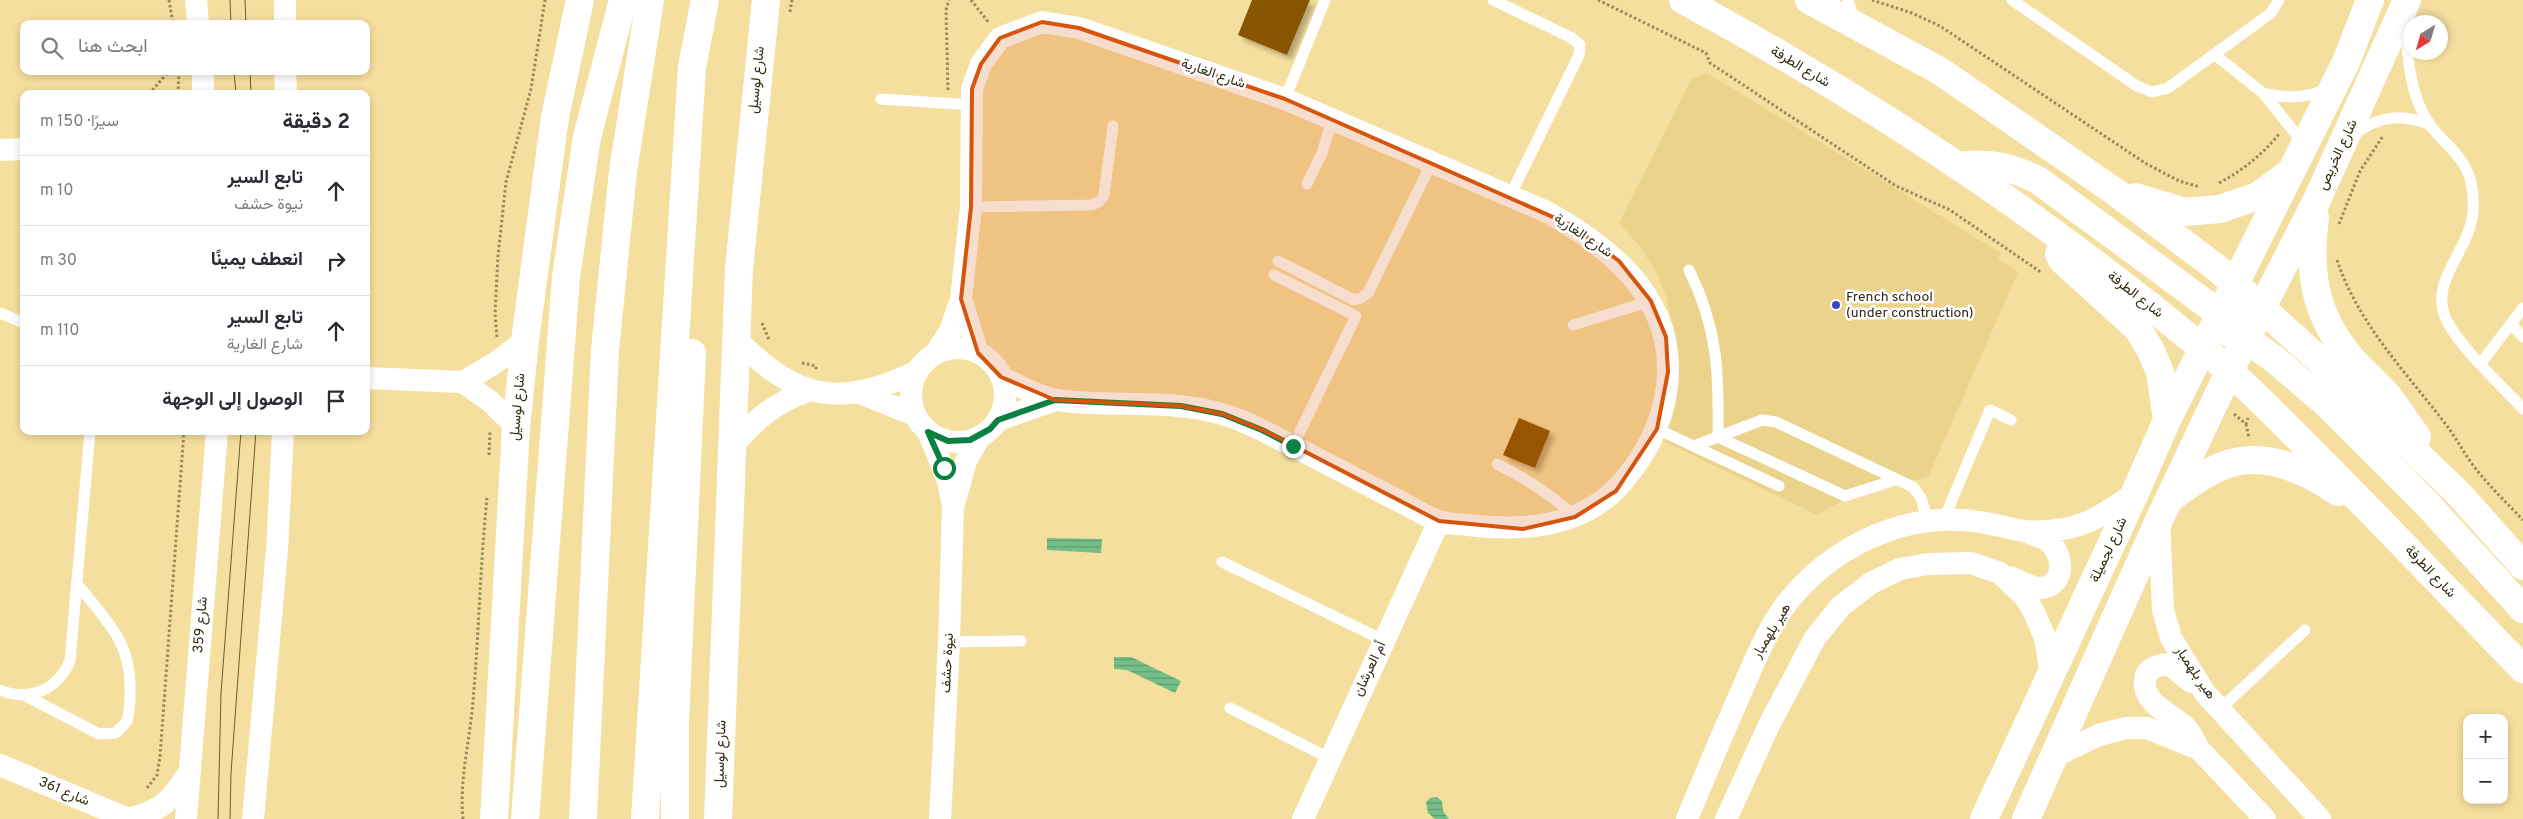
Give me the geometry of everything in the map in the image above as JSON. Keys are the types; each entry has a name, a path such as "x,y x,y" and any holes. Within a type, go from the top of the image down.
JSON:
{"main road":[{"name":"شارع لوسيل","path":"494,819 516,427 524,341 555,117 580,0"},
{"path":"525,819 570,240 587,137 623,0"},
{"path":"583,819 605,350 623,171 650,0"},
{"path":"645,819 692,67 705,0"},
{"name":"شارع لوسيل","path":"718,819 735,338 740,249 766,0"},
{"name":"شارع الطرفة","path":"1683,0 1823,80 1957,166 2048,230 2202,348 2229,372 2388,528 2523,669"},
{"path":"1809,0 1940,71 2114,191 2236,284 2459,494 2523,566"},
{"path":"2236,284 2289,173 2295,134 2334,85 2370,0"},
{"name":"شارع الخريص","path":"2262,308 2316,202 2406,2"},
{"path":"675,819 675,720 690,417 698,134 692,67"},
{"path":"1957,166 1992,164 2013,168 2038,180 2226,317 2238,317 2262,308"},
{"path":"2114,191 2185,212 2220,209 2258,196 2289,173"},
{"path":"2316,202 2312,242 2314,285 2326,323 2350,357 2388,396 2459,494"},
{"path":"2048,230 2062,260 2138,329 2151,351 2160,372 2166,420"},
{"name":"شارع لجميلة","path":"1984,819 2135,493 2166,420 2236,284"},
{"path":"2026,819 2165,509 2229,372 2262,308"},
{"path":"2202,348 2213,336 2224,332 2246,339 2290,372 2327,404 2427,504 2523,609"},
{"path":"2165,509 2201,477 2226,464 2263,460 2307,473 2355,503 2388,528"}],"street":[{"path":"196,0 198,20"},
{"path":"285,0 285,20"},
{"name":"شارع الغارية","path":"1000,38 1042,22 1080,28 1285,99 1547,212 1595,242 1619,261 1651,301 1666,337 1668,372 1657,429 1631,473 1616,491 1600,503 1575,517 1523,529 1490,528 1438,521 1262,430 1222,414 1181,406 1055,400 1001,377"},
{"path":"731,448 755,420 771,407 813,391 860,393 918,371 936,353 950,331 960,299 970,207 972,89 981,64 1000,38"},
{"path":"285,75 286,90"},
{"path":"960,299 978,352"},
{"path":"735,338 776,373 813,391"},
{"path":"370,378 463,382 495,364 524,341"},
{"path":"860,393 922,423 938,438 959,442 980,436 998,420 1002,412 1005,394 1001,377 988,359 978,352 964,348 936,353"},
{"path":"918,371 912,385 911,400 922,423"},
{"path":"463,382 491,402 516,427"},
{"name":"شارع الغارية","path":"998,420 1055,400"},
{"name":"نيوة حشف","path":"922,423 948,480 953,507 949,642 940,819"},
{"name":"شارع 359","path":"186,819 217,435"},
{"path":"253,819 277,550 283,435"},
{"name":"نيوة حشف","path":"953,507 966,461 980,436"},
{"name":"هير بلهمبار","path":"1686,819 1757,655 1787,603 1813,575 1842,552 1893,529 1936,521 1960,520 2001,524 2026,532 2067,530 2089,523 2135,493"},
{"name":"هير بلهمبار","path":"2165,509 2163,610 2171,638 2213,701 2320,819"},
{"name":"أم العرشان","path":"1303,819 1438,521"},
{"path":"1726,819 1770,723 1814,638 1841,606 1871,583 1900,570 1928,564 1971,563 2038,588 2049,585 2057,578 2061,568 2060,557 2047,541 2026,532"},
{"path":"2000,573 2025,597 2035,614 2045,638 2051,674"},
{"path":"2213,701 2169,664 2155,666 2145,676 2144,691 2153,702 2188,730 2199,749 2265,819"},
{"path":"2053,757 2099,735 2126,728 2147,728 2199,749"},
{"name":"شارع 361","path":"0,765 128,819 154,812 162,806 174,795 189,772"}],"lane":[{"path":"1285,99 1325,0"},
{"path":"1493,0 1572,38 1580,45 1579,55 1510,196"},
{"path":"1848,0 1857,26"},
{"path":"2012,0 2144,90 2152,92 2168,88 2271,13 2279,0"},
{"path":"2406,2 2407,46 2412,79 2430,125 2459,156 2471,182 2473,210 2471,224 2443,284 2442,304 2448,323 2455,334 2523,409"},
{"path":"2214,54 2262,93 2295,134"},
{"path":"2262,93 2292,98 2321,92 2334,85"},
{"path":"881,99 972,105"},
{"path":"2344,142 2372,122 2395,116 2407,117 2430,125"},
{"path":"1307,184 1322,152 1332,120"},
{"path":"970,207 1092,204 1100,201 1104,195 1113,126"},
{"path":"1278,261 1354,300 1361,298 1368,293 1432,162"},
{"path":"1688,270 1706,307 1712,330 1719,384 1718,437"},
{"path":"1274,275 1356,316 1293,446"},
{"path":"1573,325 1651,301"},
{"path":"2481,362 2523,308"},
{"path":"0,313 20,321"},
{"path":"2511,324 2523,337"},
{"path":"1936,521 1990,410 2011,420"},
{"path":"1694,446 1762,420 1770,421 1917,490 1936,521"},
{"path":"1657,429 1779,486"},
{"path":"24,695 46,690 61,678 66,670 72,651 90,435"},
{"path":"1718,437 1845,496 1895,480"},
{"path":"1497,464 1527,478 1550,494 1575,517"},
{"path":"1222,562 1383,640"},
{"path":"0,690 24,695 99,734 116,733 127,721 131,673 124,646 117,634 77,584"},
{"path":"2213,701 2305,630"},
{"path":"949,642 1020,640"},
{"path":"1230,708 1329,758"}],"path":[{"path":"169,0 172,20"},
{"path":"788,18 792,0"},
{"path":"948,93 946,10 949,0"},
{"path":"971,0 1000,38"},
{"path":"1598,0 1706,53 1710,63 1896,186 1950,210 2045,275"},
{"path":"1872,0 1912,13 1940,26 2145,163 2179,181 2200,187 2209,185"},
{"path":"153,90 166,75"},
{"path":"178,90 179,75"},
{"path":"2338,226 2360,171 2395,116"},
{"path":"2217,184 2242,171 2264,152 2295,134"},
{"path":"2335,253 2345,283 2360,313 2407,377 2444,422 2476,470 2523,520"},
{"path":"760,317 769,340 774,346"},
{"path":"794,360 816,366 813,391"},
{"path":"144,791 157,775 160,757 184,435"}],"highlighted area":[{"path":"1042,22 1079,28 1285,99 1571,225 1619,261 1651,301 1666,337 1668,372 1657,429 1616,491 1575,517 1523,529 1439,521 1263,430 1222,414 1181,406 1055,400 1001,377 978,353 961,299 971,207 972,89 981,64 1000,38"}],"shaded area":[{"name":"French school (under construction)","path":"1707,73 2001,253 1998,259 2018,272 1928,477 1867,492 1838,503 1817,515 1661,440 1677,353 1676,336 1665,293 1655,270 1640,247 1619,223 1692,78"},
{"path":"1047,538 1102,539 1101,553 1047,550"},
{"path":"1114,657 1131,657 1181,681 1175,693 1127,670 1114,669"},
{"path":"1437,797 1442,801 1443,811 1449,819 1435,819 1428,813 1426,802 1430,798"}],"building":[{"path":"1252,0 1310,0 1287,55 1238,35"},
{"path":"1519,418 1550,431 1535,468 1503,455"}],"tram line":[{"path":"230,0 231,20"},
{"path":"245,0 246,20"},
{"path":"234,75 236,90"},
{"path":"250,75 251,90"},
{"path":"218,819 221,693 241,435"},
{"path":"230,819 231,773 256,435"}],"place":[{"name":"French school (under construction)","path":"1836,305"}],"route":[{"path":"944,468 928,432 948,441 970,440 990,429 998,420 1039,404 1055,400 1181,406 1222,414 1262,430 1293,446"}]}
